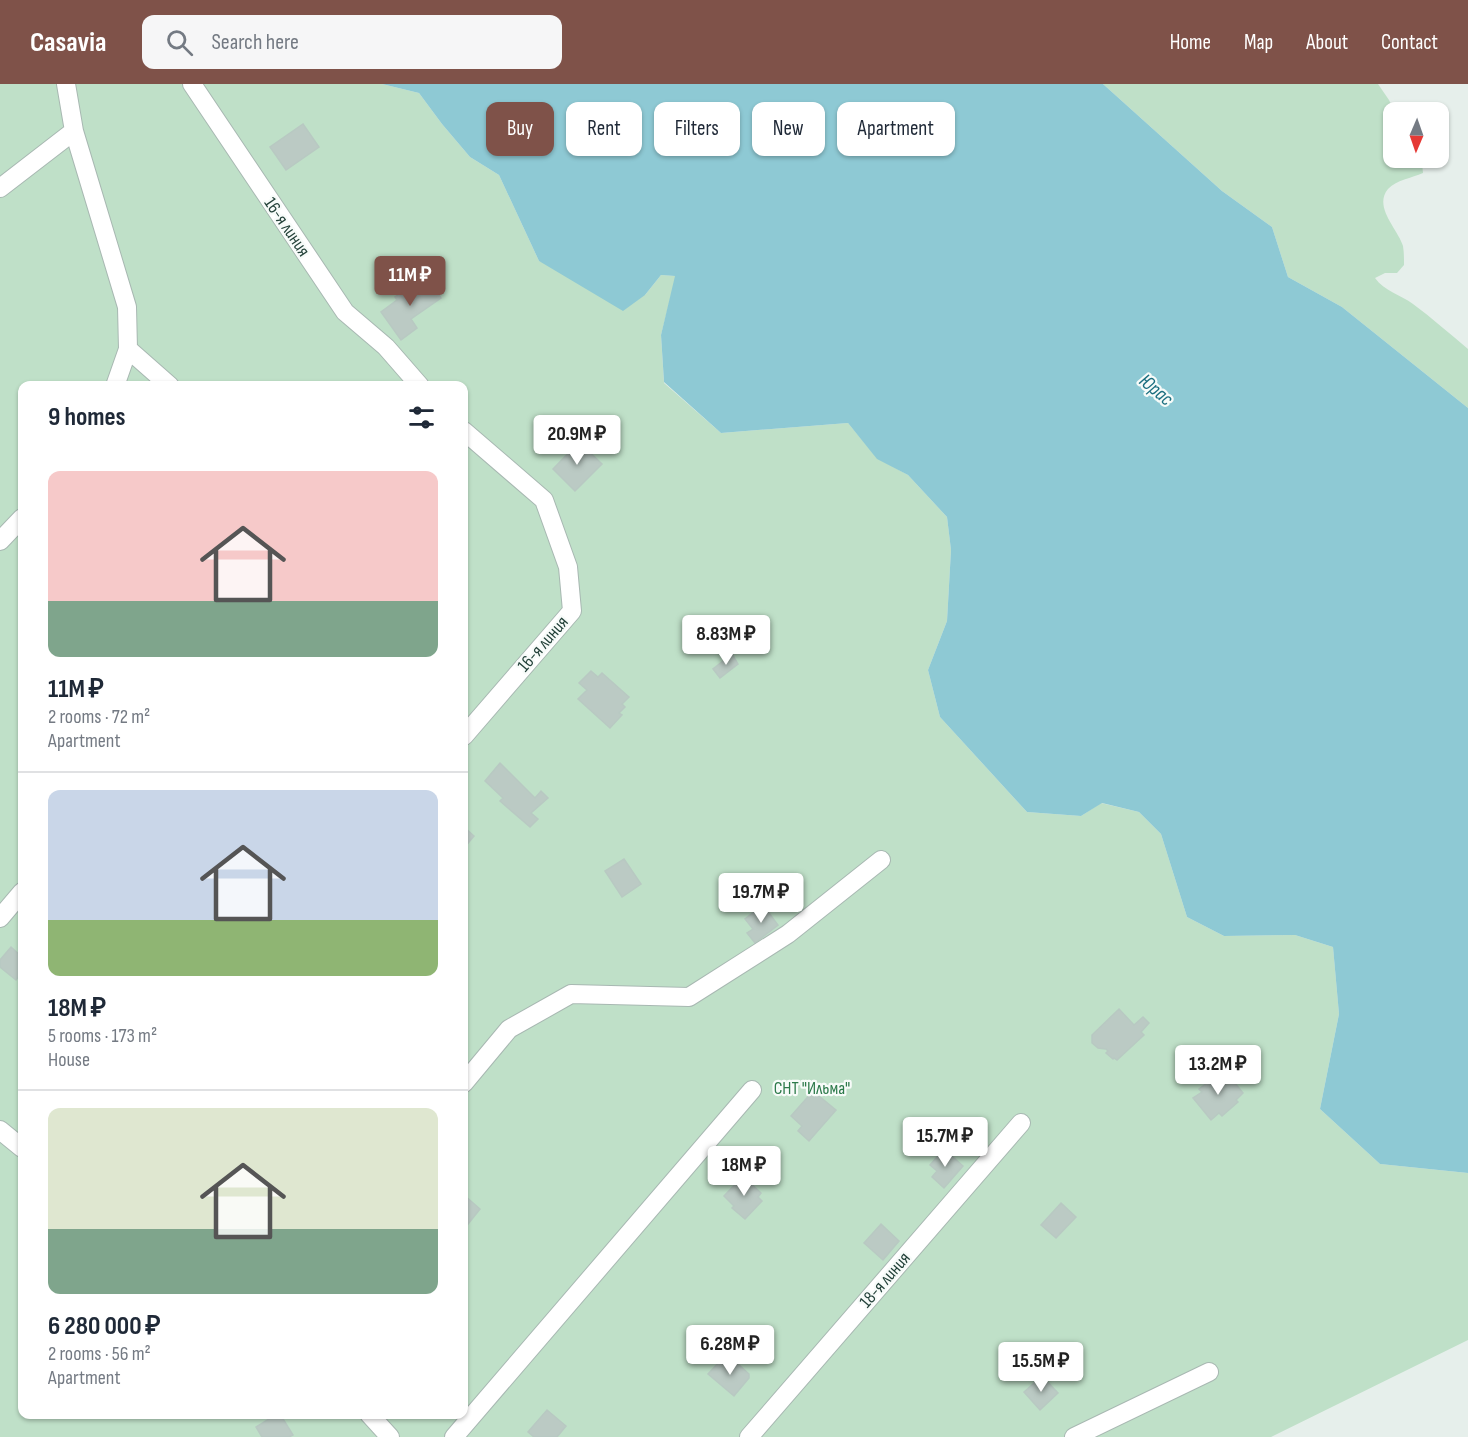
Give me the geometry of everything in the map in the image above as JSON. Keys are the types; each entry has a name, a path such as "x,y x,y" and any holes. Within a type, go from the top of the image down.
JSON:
{"street":[{"path":"66,84 74,131 127,307 128,349 117,381"},
{"name":"16-я линия","path":"192,84 345,312 386,347 416,381"},
{"path":"0,188 74,131"},
{"path":"128,349 164,381"},
{"name":"16-я линия","path":"468,434 544,500 568,567 572,611 468,731"},
{"path":"0,541 18,522"},
{"path":"468,1078 509,1029 571,994 689,997 788,933 881,860"},
{"path":"0,918 18,897"},
{"path":"454,1437 752,1089"},
{"name":"18-я линия","path":"749,1437 1021,1124"},
{"path":"0,1131 18,1145"},
{"path":"1074,1437 1209,1372"},
{"path":"374,1419 390,1437"}],"green space":[{"name":"СНТ \"Ильма\"","path":"0,84 382,84 419,93 470,157 499,175 539,261 645,295 661,275 676,276 661,335 664,383 721,433 848,423 877,458 908,475 947,517 951,550 947,621 928,670 940,717 1027,812 1081,816 1101,803 1139,812 1161,834 1187,917 1224,936 1295,935 1333,947 1339,1014 1320,1109 1380,1164 1468,1173 1468,1340 1271,1437 0,1437"},
{"path":"1103,84 1378,84 1390,102 1383,102 1383,168 1422,168 1423,173 1395,183 1384,196 1383,203 1388,218 1403,246 1404,265 1397,273 1385,273 1375,278 1383,286 1420,309 1468,349 1468,408 1342,307 1288,277 1272,227 1222,191"}],"water":[{"name":"Юрас","path":"382,84 1103,84 1222,191 1272,227 1288,277 1342,307 1468,408 1468,1173 1380,1164 1320,1109 1339,1014 1333,947 1295,935 1224,936 1187,917 1161,834 1139,812 1102,803 1081,816 1027,812 940,717 928,670 947,621 951,550 947,517 908,475 877,459 848,423 721,433 664,382 661,335 675,276 661,275 645,295 623,311 539,261 499,175 470,157 419,93"}],"building":[{"path":"303,124 319,147 286,170 270,147"},
{"path":"426,276 441,298 411,319 417,328 401,340 381,312 397,300 395,297"},
{"path":"579,442 602,464 575,491 553,469"},
{"path":"732,654 738,664 720,678 713,669"},
{"path":"591,671 598,677 602,673 629,697 622,704 625,707 619,713 622,715 610,728 578,699 587,690 579,683"},
{"path":"500,763 535,798 541,791 548,798 531,813 538,819 530,827 500,801 503,798 485,781"},
{"path":"468,831 474,836 468,843"},
{"path":"624,859 641,884 622,897 605,871"},
{"path":"763,905 778,925 755,943 747,933 753,929 745,919"},
{"path":"11,947 18,953 16,980 0,967 0,960"},
{"path":"1119,1009 1134,1025 1143,1017 1149,1023 1141,1032 1144,1035 1117,1060 1106,1053 1108,1051 1106,1049 1098,1048 1092,1043 1092,1035"},
{"path":"1226,1072 1243,1093 1236,1100 1238,1102 1222,1116 1219,1113 1211,1120 1193,1098 1202,1092 1199,1089 1216,1076 1218,1079"},
{"path":"813,1091 836,1110 809,1141 798,1131 802,1126 791,1116"},
{"path":"944,1149 963,1166 944,1188 932,1177 937,1171 930,1165"},
{"path":"743,1176 761,1193 758,1197 762,1201 745,1219 732,1208 734,1206 724,1196"},
{"path":"468,1198 480,1209 468,1224"},
{"path":"1061,1203 1076,1217 1056,1238 1041,1225"},
{"path":"881,1224 899,1241 883,1260 864,1243"},
{"path":"723,1358 734,1368 738,1364 749,1374 749,1378 734,1396 708,1374"},
{"path":"1042,1376 1058,1393 1040,1410 1024,1392"},
{"path":"547,1410 566,1426 557,1437 534,1437 528,1432"},
{"path":"269,1419 283,1419 293,1435 262,1437 256,1427"}]}
